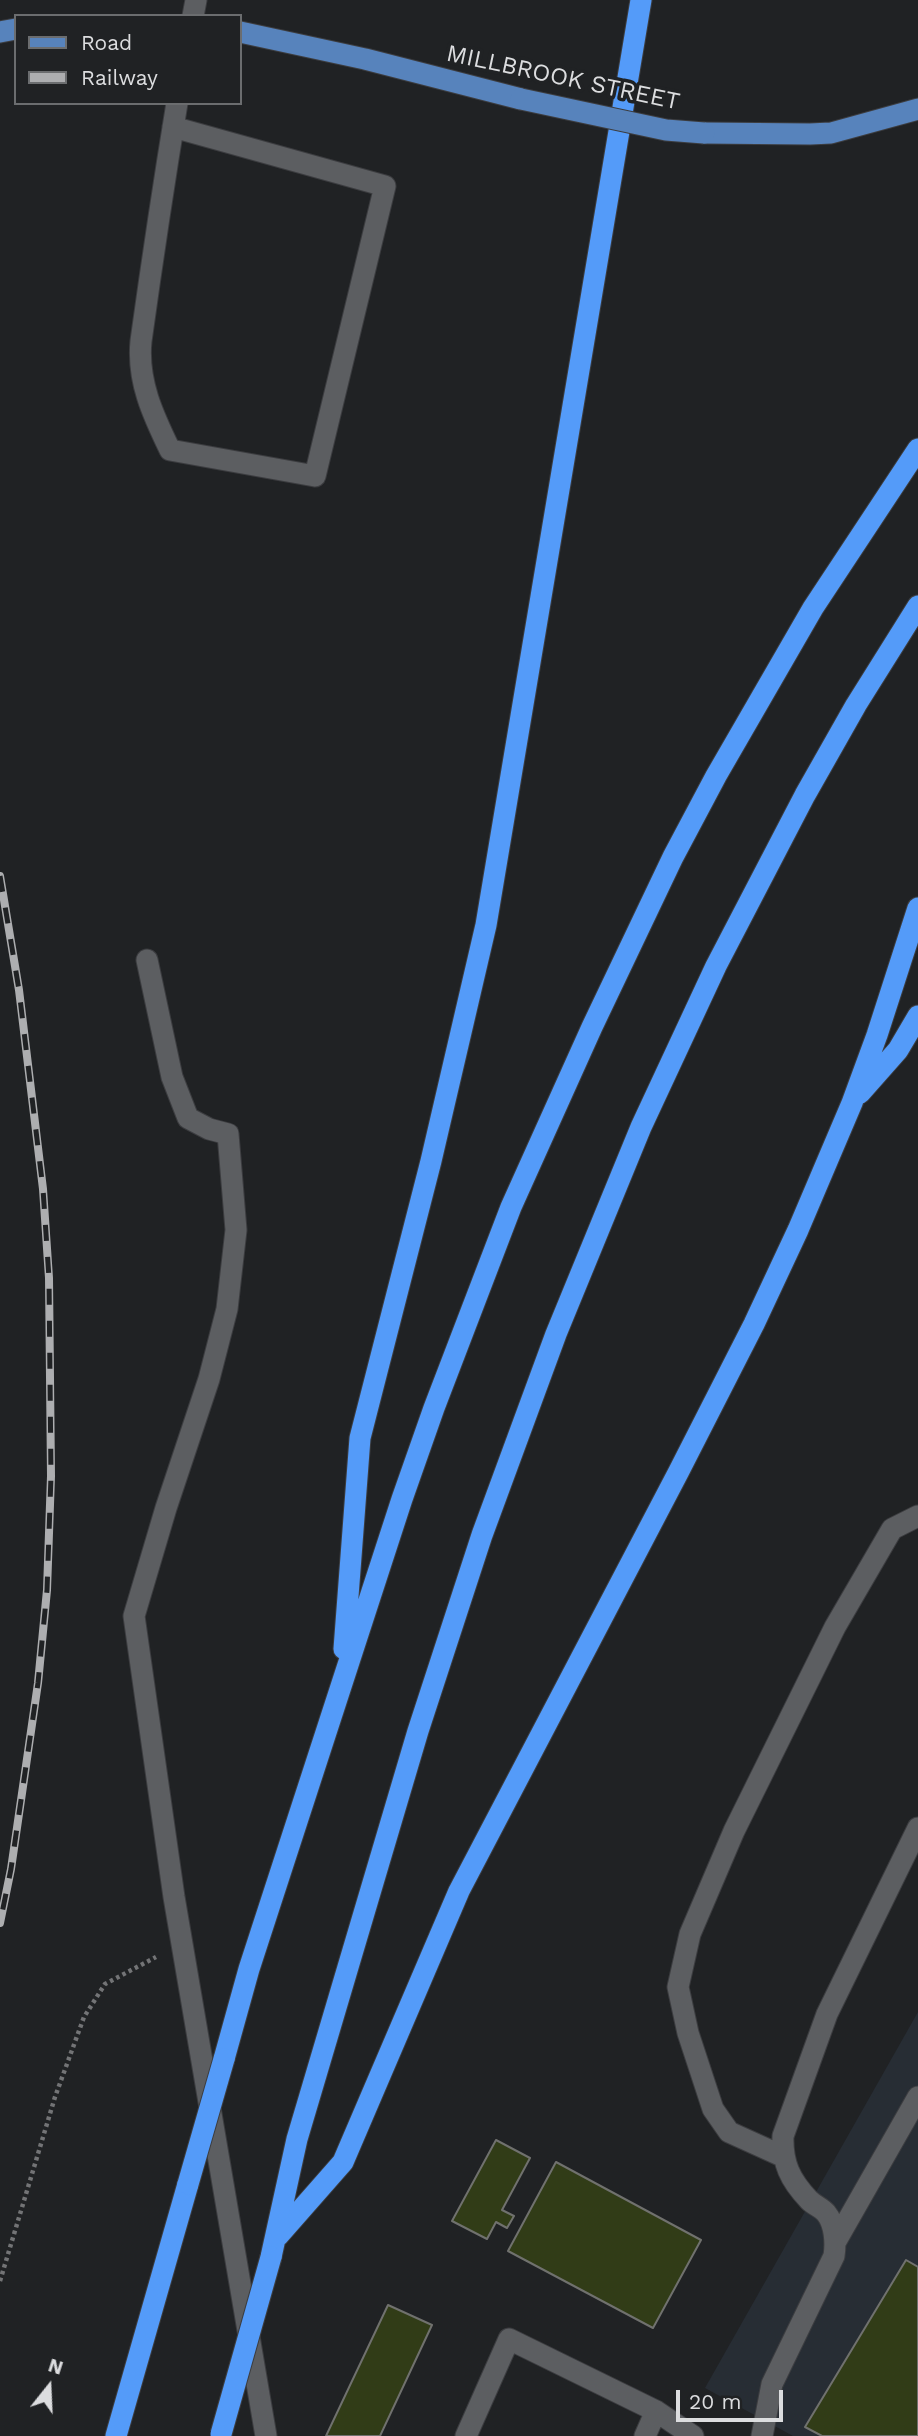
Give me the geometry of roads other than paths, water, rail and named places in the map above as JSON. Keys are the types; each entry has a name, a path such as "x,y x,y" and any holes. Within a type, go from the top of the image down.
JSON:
{"highway":[{"path":"341,1684 360,1438 431,1161 486,925 641,0"},
{"path":"116,2436 249,1969 425,1434 511,1207 592,1027 673,858 716,776 813,608 918,449"},
{"path":"221,2435 274,2248 297,2139 418,1731 486,1523 561,1321 641,1127 716,966 805,795 856,705 918,606"},
{"path":"274,2248 343,2162 458,1891 754,1324 798,1230 852,1103 918,908"},
{"path":"852,1103 898,1050 918,1016"}],"main road":[{"name":"MILLBROOK STREET","path":"242,32 365,59 521,99 666,130 810,135 831,133 918,109"}],"lane":[{"path":"173,127 385,186 315,476 170,450 147,401 139,356 173,127 177,105"},
{"path":"148,960 172,1077 188,1118 209,1129 228,1134 236,1230 227,1309 209,1379 134,1616 182,1944 266,2436"},
{"path":"782,2156 729,2132 713,2109 688,2033 678,1987 690,1934 734,1831 835,1627 892,1529 918,1516"},
{"path":"836,2241 827,2213 809,2201 787,2170 782,2156 783,2136 827,2014 918,1828"},
{"path":"762,2436 772,2384 834,2256 836,2241 918,2097"},
{"path":"466,2436 509,2339 656,2411 694,2436"},
{"path":"645,2436 656,2411"}],"railway":[{"path":"0,876 19,990 43,1189 49,1278 51,1476 47,1590 38,1683 11,1869 0,1923"}]}
